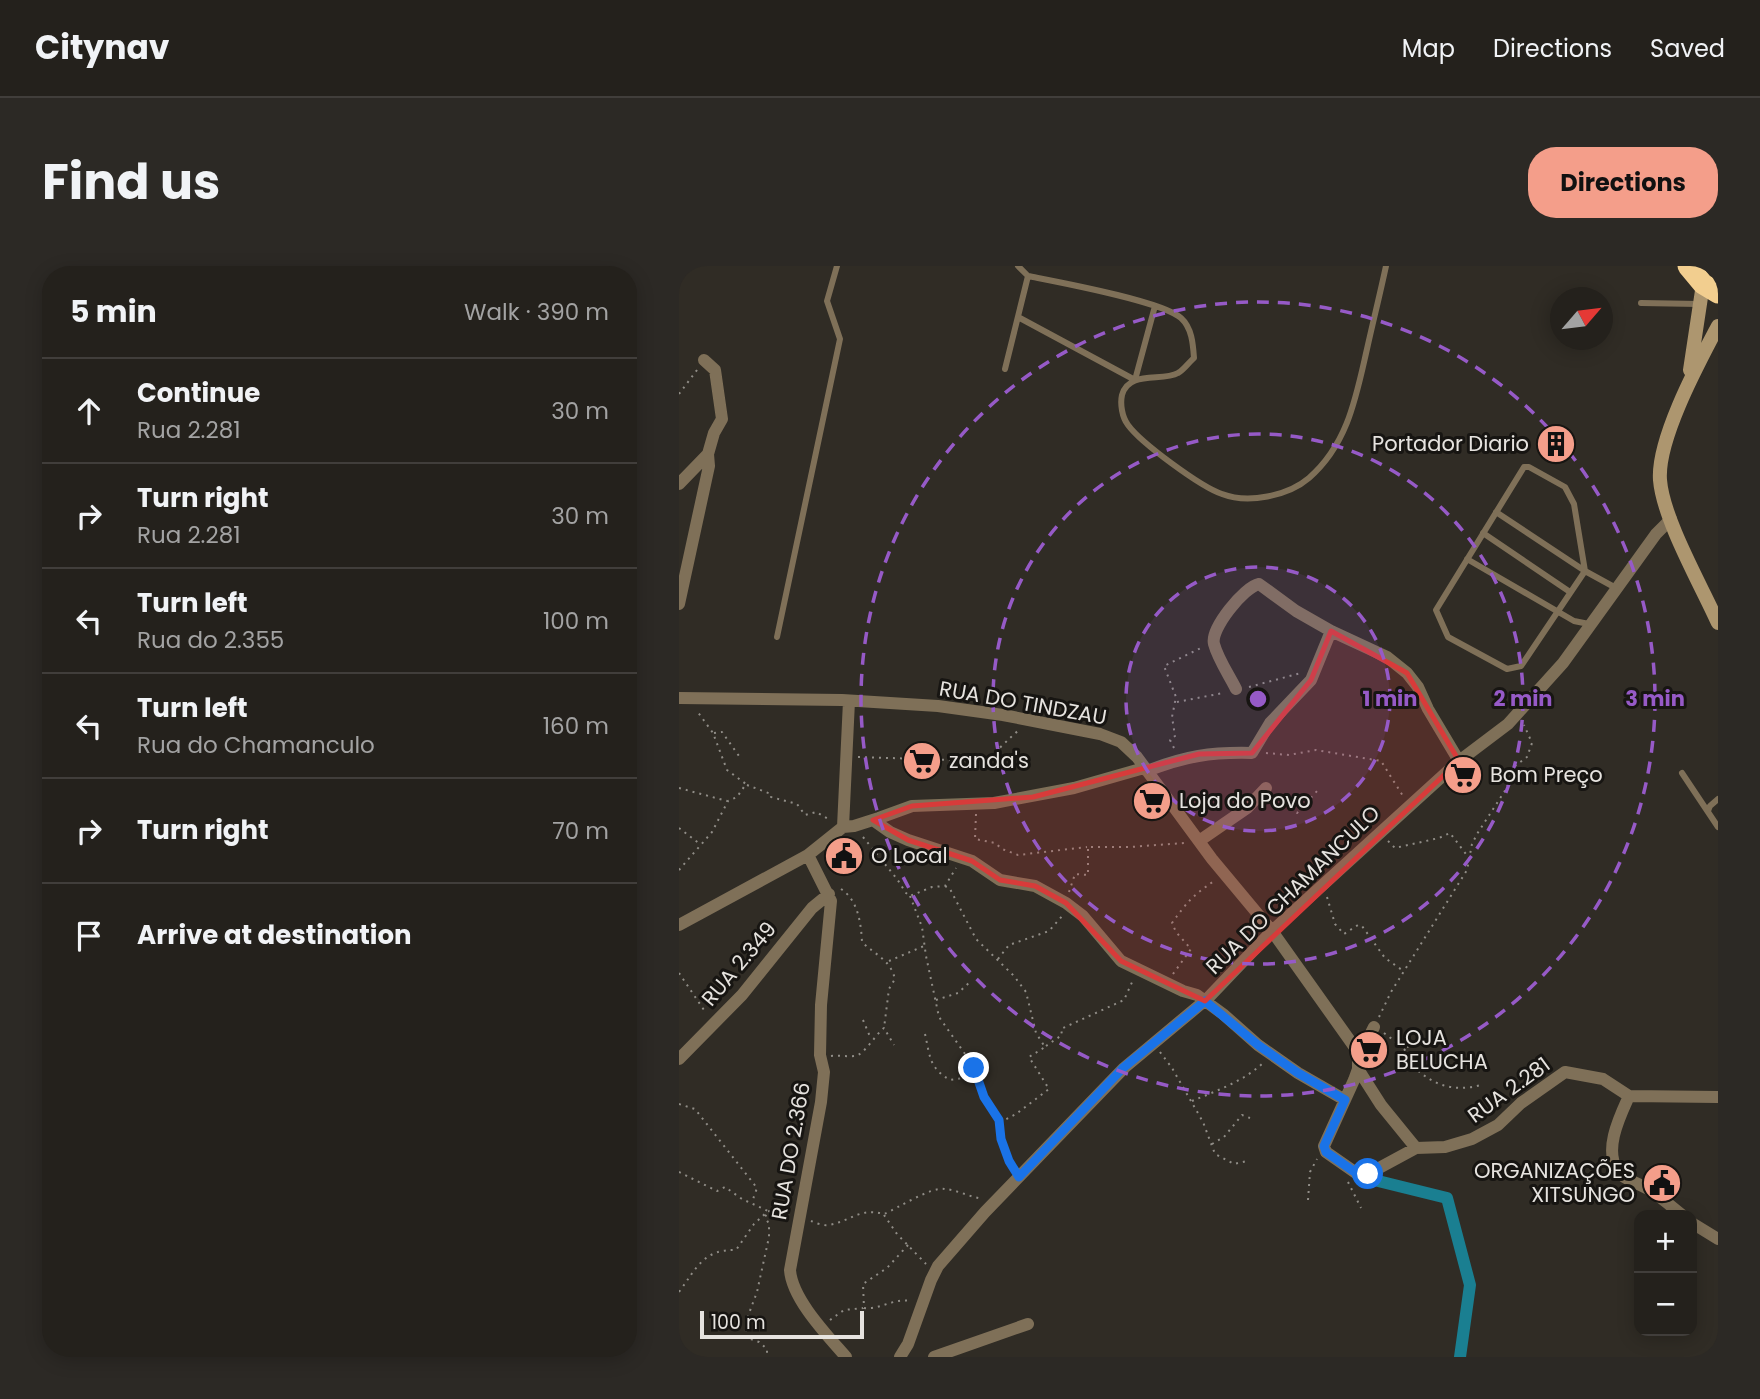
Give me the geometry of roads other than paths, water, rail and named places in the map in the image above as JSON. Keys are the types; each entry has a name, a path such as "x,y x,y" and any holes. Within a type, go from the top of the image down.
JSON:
{"highway":[{"path":"1688,266 1707,294"}],"street":[{"path":"1707,294 1687,385 1663,454 1660,477 1671,519 1718,623"},
{"path":"1687,385 1718,326"},
{"path":"679,604 709,466 708,454 714,433 722,419 715,370 703,360"},
{"path":"679,484 708,454"},
{"name":"RUA DO CHAMANCULO","path":"900,1357 908,1344 934,1273 996,1200 1123,1068 1205,1001 1272,932 1412,803 1519,713 1563,663 1656,534 1671,519"},
{"path":"1236,689 1213,642 1215,630 1228,612 1255,584 1259,584 1331,631 1387,657 1407,673 1418,687 1454,765"},
{"path":"679,925 808,855 848,826 912,806 994,803 1033,797 1145,770 1179,758 1199,754 1252,753 1271,723 1311,680 1331,631"},
{"name":"RUA DO TINDZAU","path":"683,699 849,701 938,706 1031,720 1100,734 1121,742 1131,749 1223,873 1272,932 1358,1052 1356,1074 1416,1148"},
{"path":"848,826 849,701"},
{"path":"1197,839 1247,808 1266,788"},
{"path":"873,820 908,840 972,861 1000,880 1035,886 1068,905 1083,916 1121,961 1197,995 1271,1054 1323,1089 1345,1100 1356,1074 1360,1055 1374,1027"},
{"name":"RUA DO 2.366","path":"808,855 831,901 821,1005 821,1062 824,1072 821,1102 791,1278 793,1288 846,1357"},
{"name":"RUA 2.349","path":"679,1059 742,995 812,908 829,894"},
{"name":"RUA 2.281","path":"1345,1100 1324,1146 1326,1152 1335,1160 1362,1175 1416,1148 1445,1147 1472,1139 1498,1125 1521,1103 1565,1072 1603,1079 1629,1096"},
{"path":"1676,1210 1617,1170 1614,1163 1614,1129 1629,1096 1718,1097"},
{"path":"1697,1226 1718,1239"},
{"path":"935,1357 1028,1324"}],"lane":[{"path":"777,637 840,339 827,301 837,266"},
{"path":"1018,266 1028,276 1155,306 1181,317 1192,336 1194,358 1178,373 1135,380 1125,388 1121,397 1122,412 1128,425 1156,452 1223,495 1245,498 1269,496 1307,479 1325,461 1341,438 1353,410 1386,266"},
{"path":"1005,369 1028,276"},
{"path":"1641,303 1707,294"},
{"path":"1135,380 1155,306"},
{"path":"1018,317 1135,380"},
{"path":"1524,467 1529,467 1565,488 1574,504 1585,571 1521,666 1507,669 1448,637 1436,610 1483,533 1524,467"},
{"path":"1496,512 1585,571 1616,588"},
{"path":"1483,533 1570,592"},
{"path":"1467,559 1574,621 1591,625"},
{"path":"1682,773 1718,827"},
{"path":"1708,811 1718,799"}],"waterway":[{"path":"1370,1179 1447,1198 1470,1285 1460,1357"}],"place":[{"name":"Portador Diario","path":"1556,444"},
{"name":"zanda's","path":"922,761"},
{"name":"Bom Preço","path":"1463,775"},
{"name":"Loja do Povo","path":"1152,801"},
{"name":"O Local","path":"844,856"},
{"name":"LOJA BELUCHA","path":"1369,1050"},
{"name":"ORGANIZAÇÕES XITSUNGO","path":"1662,1183"}]}
